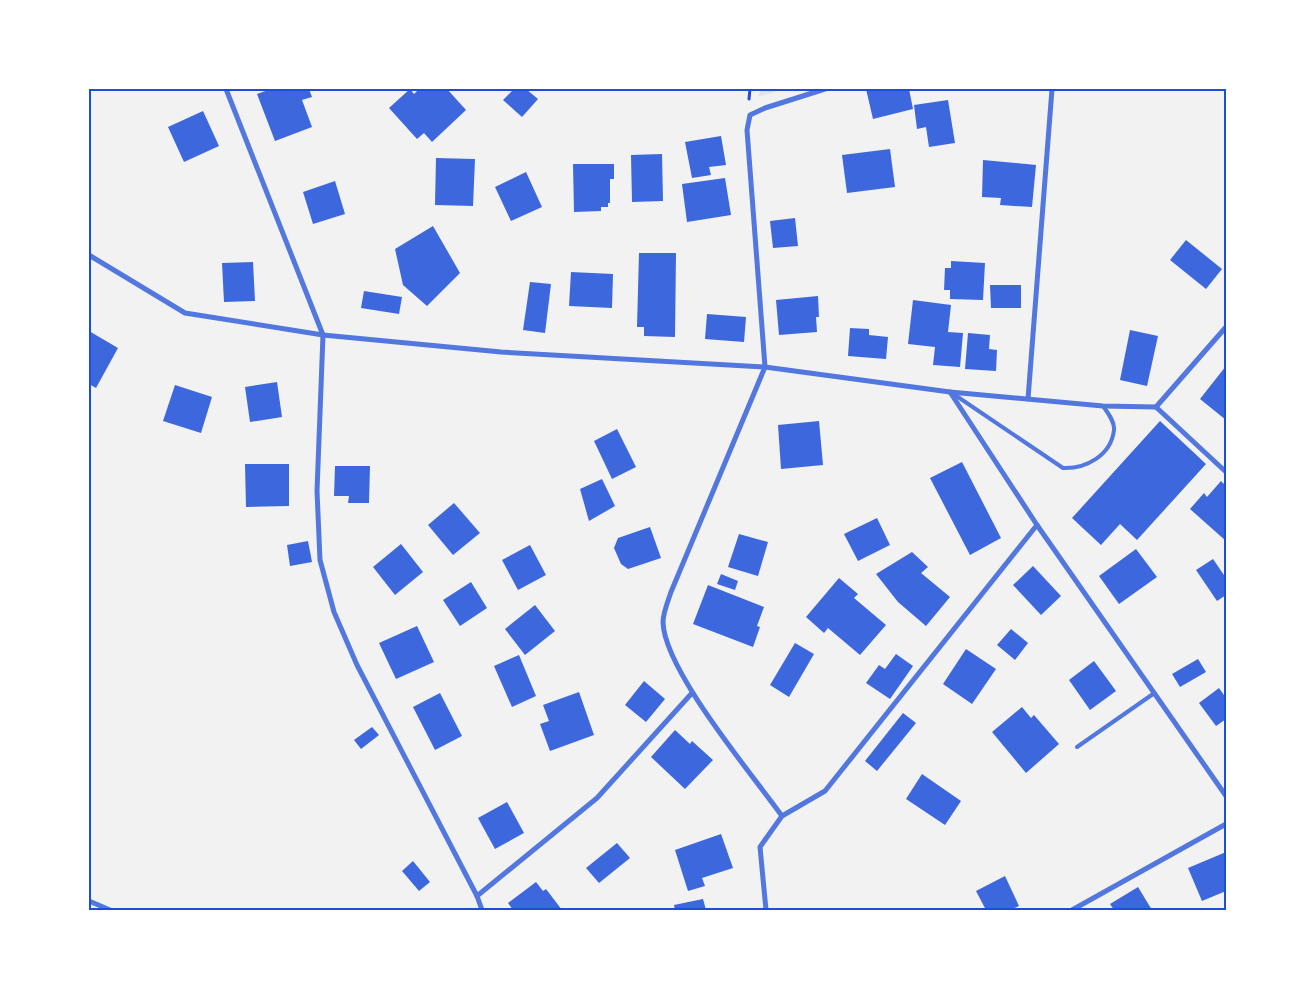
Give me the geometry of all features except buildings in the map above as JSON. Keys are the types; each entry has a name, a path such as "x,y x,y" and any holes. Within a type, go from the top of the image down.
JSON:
{"street":[{"path":"226,89 323,335 317,491 320,560 334,612 357,665 477,896 482,910"},
{"path":"782,816 692,692 670,651 663,621 671,592 765,367 746,130 750,115 764,108 825,89"},
{"path":"1028,399 1052,89"},
{"path":"89,255 185,313 323,335 501,352 765,367 950,392 1103,406 1156,407 1226,472"},
{"path":"1156,407 1226,327"},
{"path":"950,392 1037,525 1153,694 1226,796"},
{"path":"766,910 760,847 782,816 825,791 1037,525"},
{"path":"477,896 597,798 692,692"},
{"path":"1072,910 1226,824"},
{"path":"89,901 110,910"}],"lane":[{"path":"950,392 1063,468 1092,464 1107,448 1114,430 1111,417 1103,406"},
{"path":"1077,747 1153,694"}],"shaded area":[{"path":"761,89 783,89 758,97"}]}
